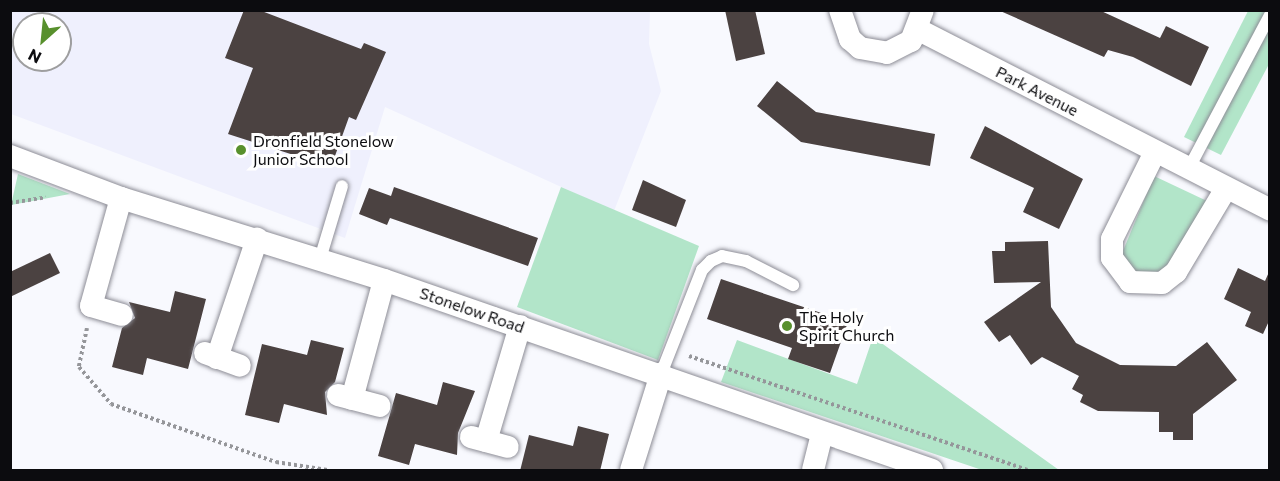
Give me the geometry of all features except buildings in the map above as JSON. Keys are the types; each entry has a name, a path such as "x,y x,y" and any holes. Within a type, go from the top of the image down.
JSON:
{"street":[{"name":"Park Avenue","path":"840,10 850,39 873,52 900,49 921,20 1155,152 1225,190 1269,210"},
{"path":"1155,152 1112,239 1112,258 1130,282 1162,284 1176,272 1225,190"},
{"name":"Stonelow Road","path":"10,156 121,198 320,259 662,374 932,471"},
{"path":"121,198 91,306 122,315"},
{"path":"240,366 210,355 257,239"},
{"path":"380,406 345,397 384,280"},
{"path":"508,447 478,439 520,326"},
{"path":"631,471 662,374"},
{"path":"813,471 822,433"}],"lane":[{"path":"1188,170 1269,15"},
{"path":"320,259 342,186"},
{"path":"662,374 702,270 711,261 722,256 747,261 793,285"}],"path":[{"path":"91,306 79,367 111,404 276,462 327,471"},
{"path":"671,350 1027,471"}],"shaded area":[{"name":"Dronfield Stonelow Junior School","path":"10,11 650,11 649,44 661,91 614,211 385,107 345,238 11,114"}],"green space":[{"path":"1248,11 1269,11 1269,64 1221,155 1184,137"},
{"path":"18,174 70,194 11,205"},
{"path":"1154,176 1207,201 1168,269 1141,276 1120,258"},
{"path":"561,187 699,246 658,360 517,307"},
{"path":"873,337 1059,470 982,470 721,382 737,340 857,384"}],"place":[{"name":"Dronfield Stonelow Junior School","path":"241,150"},
{"name":"The Holy Spirit Church","path":"787,326"}]}
